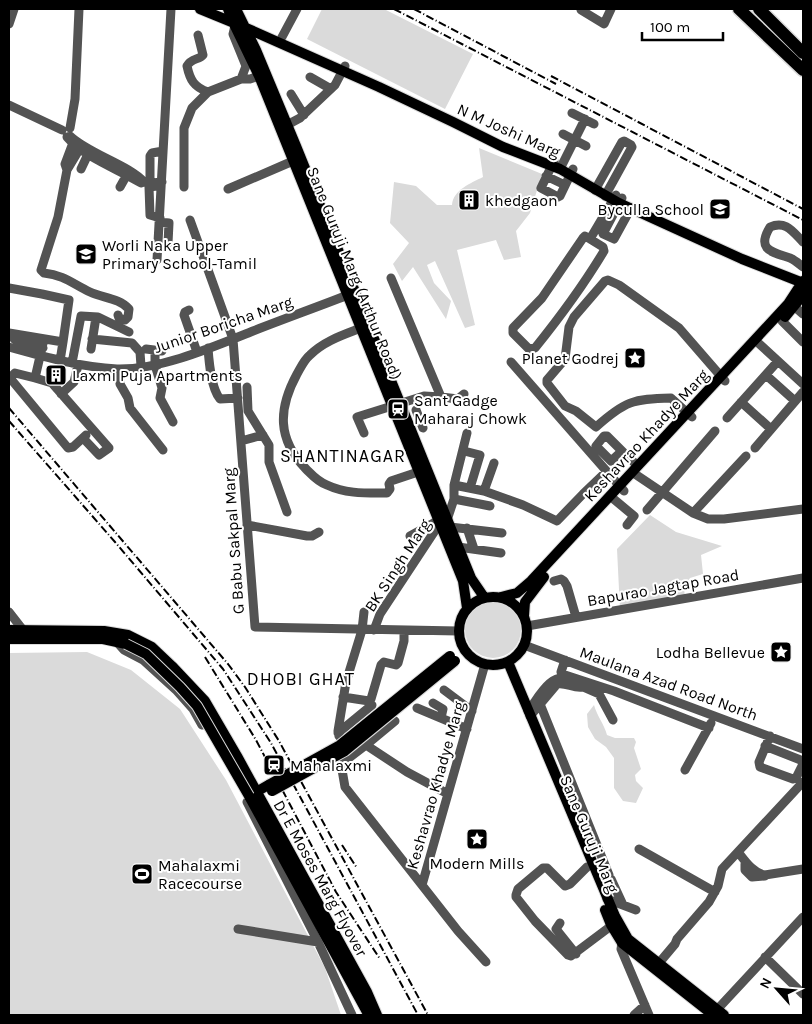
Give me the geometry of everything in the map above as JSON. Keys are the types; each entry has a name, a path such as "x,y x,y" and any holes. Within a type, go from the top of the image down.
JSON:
{"highway":[{"path":"744,9 803,59"},
{"path":"744,9 803,64"},
{"path":"744,9 787,56 803,70"},
{"path":"759,9 803,53"}],"main road":[{"name":"N M Joshi Marg","path":"200,9 234,16 269,35 380,84 500,143 572,172 632,210 701,235 803,283"},
{"name":"Sane Guruji Marg (Arthur Road)","path":"234,16 256,50 272,97 274,114 336,254 396,404 418,472 454,543 460,564 467,608"},
{"name":"Sane Guruji Marg (Arthur Road)","path":"234,16 259,76 272,97"},
{"name":"N M Joshi Marg","path":"269,35 282,37 344,68"},
{"path":"256,50 260,40 269,35"},
{"name":"Sane Guruji Marg (Arthur Road)","path":"274,114 287,125 297,164"},
{"name":"N M Joshi Marg","path":"744,256 803,271"},
{"name":"Keshavrao Khadye Marg","path":"526,621 525,602 536,586 636,471 757,342 803,283"},
{"name":"Sane Guruji Marg (Arthur Road)","path":"351,293 361,328 396,404 411,429 444,523"},
{"name":"Keshavrao Khadye Marg","path":"757,342 782,321 803,294"},
{"name":"Keshavrao Khadye Marg","path":"500,597 517,593 531,581 613,498"},
{"name":"Sane Guruji Marg (Arthur Road)","path":"460,564 484,597"},
{"path":"254,797 345,751 453,658 471,658 485,664 505,663 516,657 524,645 526,621 518,607 500,597 484,597 475,601 467,608 461,618 459,636 453,658"},
{"name":"Dr E Moses Marg Flyover","path":"9,630 104,630 128,635 152,647 205,701 254,797 364,997 368,1014"},
{"path":"459,636 464,650 471,658"},
{"path":"9,639 103,639 121,643"},
{"name":"Dr E Moses Marg Flyover","path":"121,643 146,654 197,706 254,797"},
{"name":"Sane Guruji Marg","path":"505,663 529,713 581,846 609,903 614,923"},
{"name":"Sane Guruji Marg","path":"505,663 543,750"},
{"name":"Sane Guruji Marg","path":"581,846 587,867 614,923 625,941"},
{"path":"625,941 717,1013"}],"street":[{"path":"9,24 14,9"},
{"path":"80,9 67,170 58,217 42,272 67,278 90,292 125,304 130,309 126,320 122,320 118,315"},
{"path":"157,260 160,220 161,151 171,9"},
{"path":"282,37 297,9"},
{"path":"581,10 604,24 611,9"},
{"path":"234,16 234,34 246,66 241,79"},
{"path":"198,35 203,55 189,62 188,66 192,81 208,92"},
{"path":"287,125 304,115 339,81 344,68"},
{"path":"184,187 184,128 192,108 208,92 241,79 259,76"},
{"path":"310,77 331,89"},
{"path":"291,94 304,115"},
{"path":"9,105 71,138 89,152 127,172 119,187"},
{"path":"9,110 71,138"},
{"path":"572,113 594,124"},
{"path":"572,172 560,196 541,188 546,176 557,165 575,140 585,120"},
{"path":"563,134 586,146"},
{"path":"594,186 619,136"},
{"path":"594,186 622,141 631,144 632,147 603,233 612,239 614,238 632,210"},
{"path":"81,168 89,152"},
{"path":"228,189 297,164"},
{"path":"546,176 565,185"},
{"path":"590,239 614,199"},
{"name":"G Babu Sakpal Marg","path":"190,220 233,339 238,398 243,412 241,441 247,525 255,562 257,592 255,627 404,630 459,636"},
{"path":"803,242 782,224 770,227 765,240 766,247 777,255 795,260 803,271"},
{"path":"585,236 590,239 602,246 604,251 562,315 535,348 530,349 513,333 513,328 542,298 583,238 585,236"},
{"path":"391,278 441,397"},
{"path":"690,415 671,398 642,399 618,408 596,427 576,411 566,406 547,383 547,380 565,359 569,326 574,317 605,281 608,280 619,285 679,328 723,379"},
{"path":"9,288 68,300 60,361"},
{"name":"Junior Boricha Marg","path":"9,341 27,348 43,348 60,361 75,364 119,369 155,365 175,360 201,347 233,339 351,293"},
{"path":"795,306 803,314"},
{"path":"189,310 184,314 201,347 217,394 220,399 238,398"},
{"path":"61,394 74,382 80,317 83,315 96,316 129,332"},
{"path":"91,349 96,316"},
{"path":"782,321 803,342"},
{"path":"361,328 329,341 305,360 287,396 283,426 288,443 294,457 314,477 325,485 340,490 358,494 387,493 390,489 390,482 418,472"},
{"path":"92,339 132,343 140,352 141,366"},
{"path":"9,341 43,348 64,342"},
{"path":"757,342 803,384"},
{"path":"35,378 43,348"},
{"path":"154,351 155,365 162,388 160,398 173,422"},
{"path":"727,418 778,361"},
{"path":"511,362 591,452 621,489"},
{"path":"119,369 120,384 128,398 129,415 163,450"},
{"path":"85,440 99,455 108,448 95,432 50,382 15,373 10,378 67,447 73,447 95,432"},
{"path":"766,375 795,402"},
{"path":"247,387 243,412 269,445 269,462 287,512"},
{"path":"755,448 803,392"},
{"path":"364,433 357,417 424,396 458,398 464,394"},
{"path":"741,402 771,429"},
{"path":"411,429 422,426 416,410"},
{"path":"647,510 715,431"},
{"name":"BK Singh Marg","path":"374,630 380,614 444,523 454,499 454,485 467,433"},
{"path":"241,441 263,435"},
{"path":"464,450 480,455 470,488"},
{"path":"622,451 636,471 661,493 693,513 708,518 724,519 803,509"},
{"path":"693,513 746,456"},
{"path":"484,491 494,464"},
{"path":"454,485 484,491 523,505 557,521 606,472"},
{"path":"613,498 634,516 627,525"},
{"path":"454,499 490,506"},
{"path":"410,536 444,523 502,533"},
{"path":"247,525 307,536 312,536 319,532"},
{"path":"467,528 474,549"},
{"path":"454,543 474,549 501,553"},
{"name":"Bapurao Jagtap Road","path":"526,621 576,617 803,578"},
{"path":"554,581 561,580 566,583 576,617"},
{"path":"9,612 24,630"},
{"path":"353,754 338,733 343,698 362,630 364,612"},
{"path":"343,698 368,701 371,699 381,665 384,662 396,665 398,663 404,641 404,630"},
{"path":"121,643 124,650 143,660 177,691 193,710 246,801 318,942 352,1015"},
{"name":"Maulana Azad Road North","path":"524,645 803,749"},
{"path":"565,660 561,673 709,728"},
{"name":"Keshavrao Khadye Marg","path":"422,885 485,664"},
{"path":"529,713 549,684 558,677 580,684 599,694 613,720"},
{"path":"617,693 622,682"},
{"path":"529,713 540,704 557,684 564,683 579,688 583,687"},
{"path":"444,690 472,712"},
{"path":"651,706 656,694"},
{"path":"433,703 443,709 441,718"},
{"path":"540,704 594,839 623,905"},
{"path":"338,733 372,705"},
{"path":"417,708 467,729"},
{"path":"685,770 715,716"},
{"path":"395,721 341,764 345,786 458,931 486,962"},
{"path":"766,746 803,763 796,778 793,779 760,766 759,762 770,736"},
{"path":"543,750 555,742"},
{"path":"366,745 407,772 448,794"},
{"path":"654,962 670,941 677,939 709,902 718,886 722,869 803,782"},
{"path":"581,846 594,839"},
{"path":"640,849 715,892"},
{"path":"738,852 759,874 765,876 803,869"},
{"path":"587,867 570,884 565,886 547,868 543,868 516,894 535,921 571,956 614,923"},
{"path":"609,903 623,905 636,912 630,914 609,903"},
{"path":"717,1013 765,957 803,917"},
{"path":"560,923 556,929 576,954"},
{"path":"238,929 318,942"},
{"name":"Sane Guruji Marg","path":"625,941 622,949 649,1015"},
{"path":"765,957 803,994"},
{"path":"364,997 368,1014"},
{"path":"634,1015 645,1005"}],"shaded area":[{"path":"322,9 384,9 473,54 445,109 307,39"},
{"path":"479,148 542,174 530,213 516,231 521,257 504,260 496,240 457,250 475,325 465,328 435,261 427,265 434,283 451,301 446,319 413,267 402,281 393,264 409,243 390,223 394,182 416,186 437,205 452,205 459,191 483,177"},
{"path":"650,515 676,532 722,546 701,555 703,574 690,578 684,587 685,598 620,610 617,549"},
{"path":"493,602 513,610 521,630 513,650 493,658 473,650 465,630 473,610"},
{"name":"Mahalaxmi Racecourse","path":"87,652 131,670 180,709 226,780 325,968 341,1015 9,1015 9,653"},
{"path":"594,705 607,735 615,738 634,738 636,742 634,748 641,769 635,775 636,781 643,788 636,803 623,801 614,788 614,758 606,747 595,739 588,727 587,714"}],"railway":[{"path":"205,9 232,24 251,48 313,207 433,499"},
{"path":"394,9 803,220"},
{"path":"414,9 556,84"},
{"path":"551,76 803,209"},
{"path":"9,408 228,664 245,687 279,741 428,1015"},
{"path":"9,421 223,669 271,743 418,1015"},
{"path":"205,657 256,740 336,892 380,959"},
{"path":"342,845 357,868"}],"place":[{"name":"khedgaon","path":"469,200"},
{"name":"Byculla School","path":"720,209"},
{"name":"Worli Naka Upper Primary School-Tamil","path":"86,254"},
{"name":"Planet Godrej","path":"635,358"},
{"name":"Laxmi Puja Apartments","path":"56,375"},
{"name":"Sant Gadge Maharaj Chowk","path":"398,409"},
{"name":"Lodha Bellevue","path":"781,652"},
{"name":"Mahalaxmi","path":"274,765"},
{"name":"Modern Mills","path":"477,839"},
{"name":"Mahalaxmi Racecourse","path":"142,874"}],"district":[{"name":"SHANTINAGAR","path":"343,456"},
{"name":"DHOBI GHAT","path":"301,679"}]}
